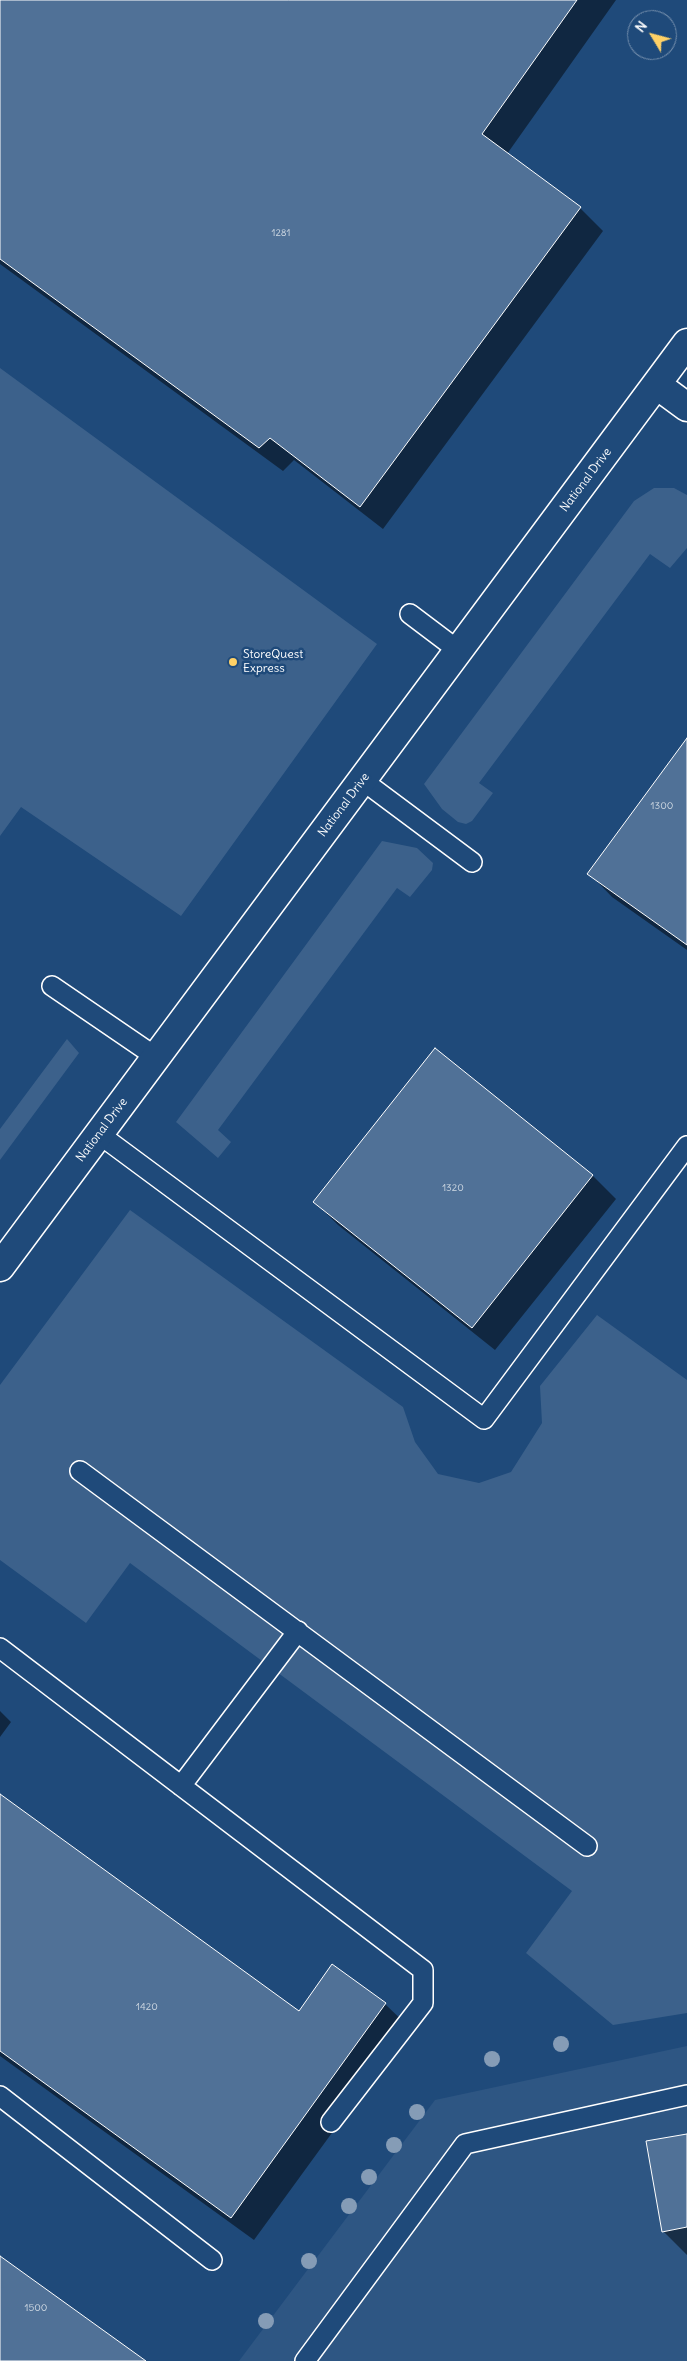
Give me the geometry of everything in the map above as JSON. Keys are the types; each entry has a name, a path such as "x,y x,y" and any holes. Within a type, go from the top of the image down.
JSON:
{"street":[{"name":"National Drive","path":"0,1267 687,343"},
{"path":"656,385 687,407"}],"lane":[{"path":"410,614 459,651"},
{"path":"362,780 472,862"},
{"path":"52,986 156,1057"},
{"path":"99,1134 484,1420 687,1146"},
{"path":"80,1471 587,1846"},
{"path":"181,1786 298,1631"},
{"path":"0,1648 423,1970 423,2003 331,2122"},
{"path":"305,2361 465,2144 687,2095"},
{"path":"0,2096 212,2260"}],"shaded area":[{"path":"0,368 377,644 181,916 21,807 0,836"},
{"path":"654,488 674,488 687,495 687,548 670,568 650,554 479,783 493,793 472,821 466,824 458,822 442,809 424,784 634,501"},
{"path":"382,841 417,848 433,863 432,870 410,897 397,888 218,1130 231,1142 218,1158 176,1122"},
{"path":"67,1039 79,1053 0,1160 0,1129"},
{"path":"130,1210 403,1407 415,1442 438,1474 479,1483 511,1472 542,1423 540,1386 597,1315 687,1380 687,2013 613,2025 526,1953 572,1891 130,1563 86,1623 0,1560 0,1385"},
{"path":"687,2046 687,2361 239,2361 435,2100"}],"building":[{"path":"0,0 577,0 482,134 581,207 360,507 270,438 259,448 0,259"},
{"path":"687,738 687,945 587,874"},
{"path":"435,1048 593,1175 472,1328 313,1202"},
{"path":"0,1794 299,2011 332,1964 386,2003 231,2218 0,2051"},
{"path":"687,2134 687,2227 662,2232 646,2141"},
{"path":"0,2256 146,2361 0,2361"}],"place":[{"name":"StoreQuest Express","path":"233,662"}]}
